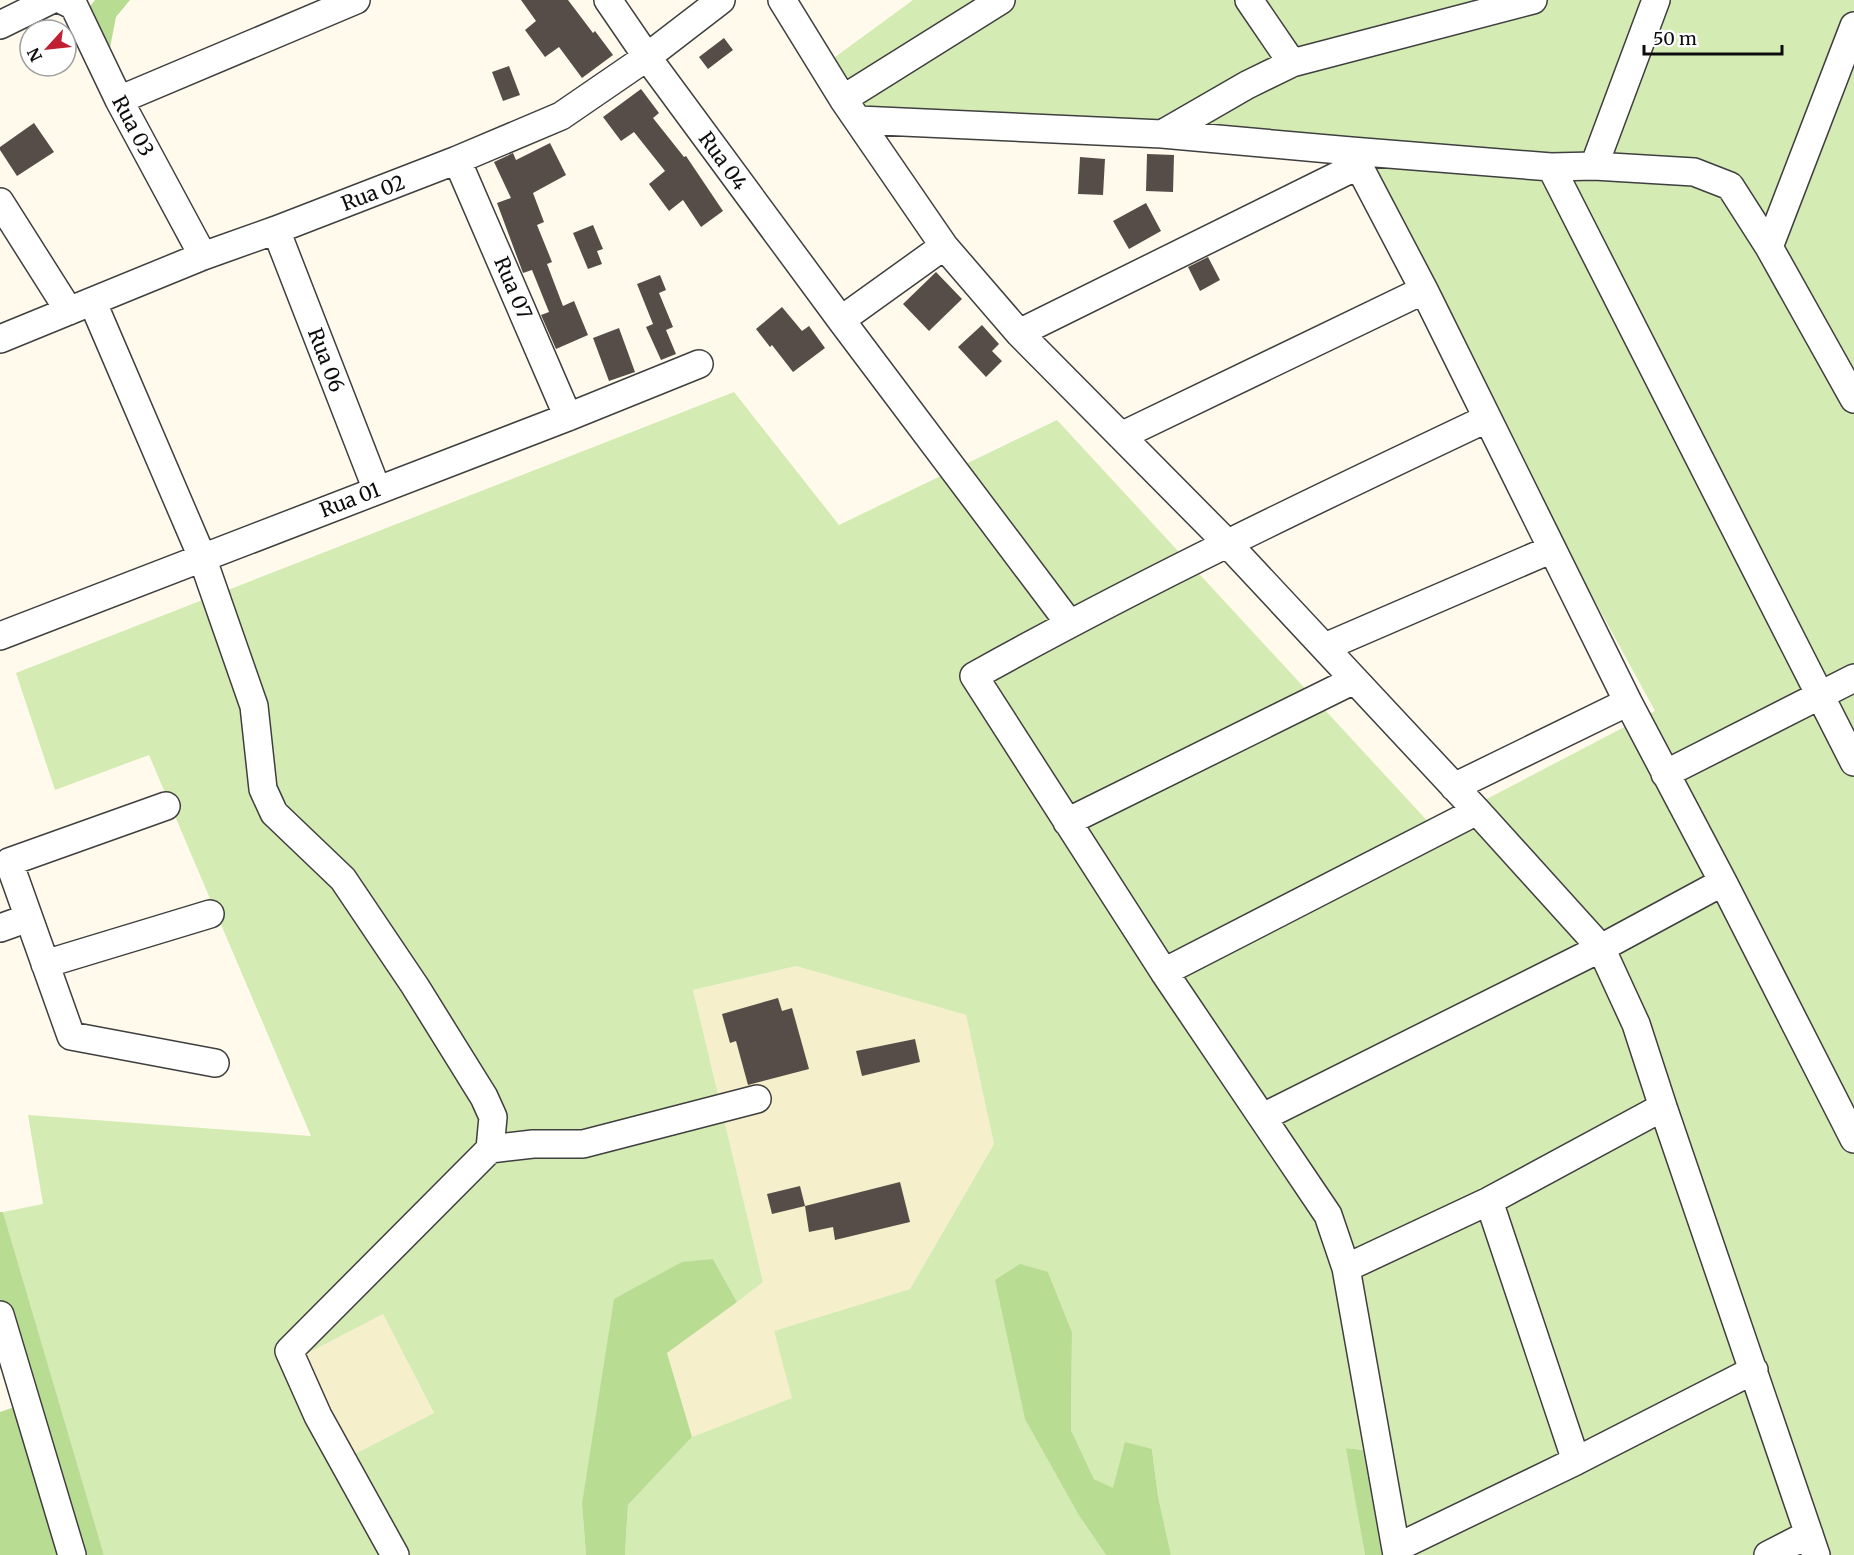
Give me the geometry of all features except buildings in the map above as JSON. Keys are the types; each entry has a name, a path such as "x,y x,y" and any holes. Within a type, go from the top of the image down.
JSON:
{"street":[{"path":"119,100 356,0"},
{"name":"Rua 04","path":"608,0 647,57 841,320 1069,623"},
{"name":"Rua 02","path":"0,339 203,256 457,160 561,116 647,57 721,0"},
{"path":"783,0 851,110 944,246 1019,333 1226,542 1477,811 1600,948 1636,1024 1813,1545 1768,1555"},
{"path":"851,110 1001,0"},
{"path":"1249,0 1292,63"},
{"path":"1162,134 1247,85 1292,63 1533,0"},
{"path":"1594,166 1656,0"},
{"name":"Rua 03","path":"0,25 68,1 203,256"},
{"path":"1769,247 1854,26"},
{"path":"851,110 1162,134 1354,159 1551,167 1594,166 1694,172 1730,186 1769,247 1854,399"},
{"path":"1354,159 1424,290 1628,702 1854,1139"},
{"path":"1019,333 1354,159"},
{"name":"Rua 07","path":"457,160 568,417"},
{"path":"1551,167 1854,762"},
{"path":"0,202 81,307 202,557 254,706 263,789 274,813 343,879 415,986 484,1097 493,1117 490,1149"},
{"name":"Rua 06","path":"276,230 377,490"},
{"path":"841,320 944,246"},
{"path":"1121,436 1424,290"},
{"name":"Rua 01","path":"2,628 202,557 568,417 699,364"},
{"path":"1486,418 1226,542 1069,623 974,676 1164,972 1328,1215 1346,1268 1396,1552 1754,1370"},
{"path":"1325,647 1552,549"},
{"path":"1665,774 1854,678"},
{"path":"1067,822 1354,680"},
{"path":"1454,787 1628,702"},
{"path":"166,806 9,862 71,1036 214,1063"},
{"path":"1164,972 1477,811"},
{"path":"1263,1117 1600,948 1723,882"},
{"path":"45,964 210,914"},
{"path":"0,928 28,918"},
{"path":"395,1555 318,1416 289,1351 490,1149 533,1144 583,1144 757,1099"},
{"path":"1346,1268 1489,1201 1663,1107"},
{"path":"1489,1201 1575,1461"},
{"path":"0,1315 72,1555"}],"shaded area":[{"path":"796,966 966,1015 994,1144 910,1289 774,1331 793,1398 692,1437 667,1353 763,1282 693,990"},
{"path":"383,1314 434,1413 353,1455 301,1356"}],"green space":[{"path":"95,0 130,0 116,17 109,53 86,11"},
{"path":"913,0 1854,0 1854,1555 1382,1555 1363,1450 1347,1448 1365,1555 1171,1555 1158,1496 1152,1449 1113,1489 1094,1479 1071,1430 1072,1332 1048,1272 1080,1517 1106,1555 625,1555 628,1505 692,1437 792,1398 774,1331 910,1289 994,1144 966,1015 796,966 693,990 763,1282 737,1302 713,1259 582,1504 586,1555 104,1555 3,1212 43,1204 28,1115 311,1136 149,755 55,790 16,673 734,392 839,525 1057,420 1433,827 1655,711 1353,159 858,107 831,60","holes":["383,1314 434,1413 353,1455 302,1356"]},
{"path":"0,1212 3,1212 104,1555 0,1555 0,1412 32,1401 0,1299"},
{"path":"713,1259 737,1302 667,1353 692,1437 628,1505 625,1555 586,1555 582,1504 614,1299 682,1262"},
{"path":"1020,1264 1048,1272 1072,1332 1071,1430 1094,1479 1113,1488 1125,1442 1152,1449 1158,1496 1171,1555 1106,1555 1080,1517 1025,1419 995,1280"},
{"path":"1346,1448 1363,1450 1382,1555 1365,1555"}]}
